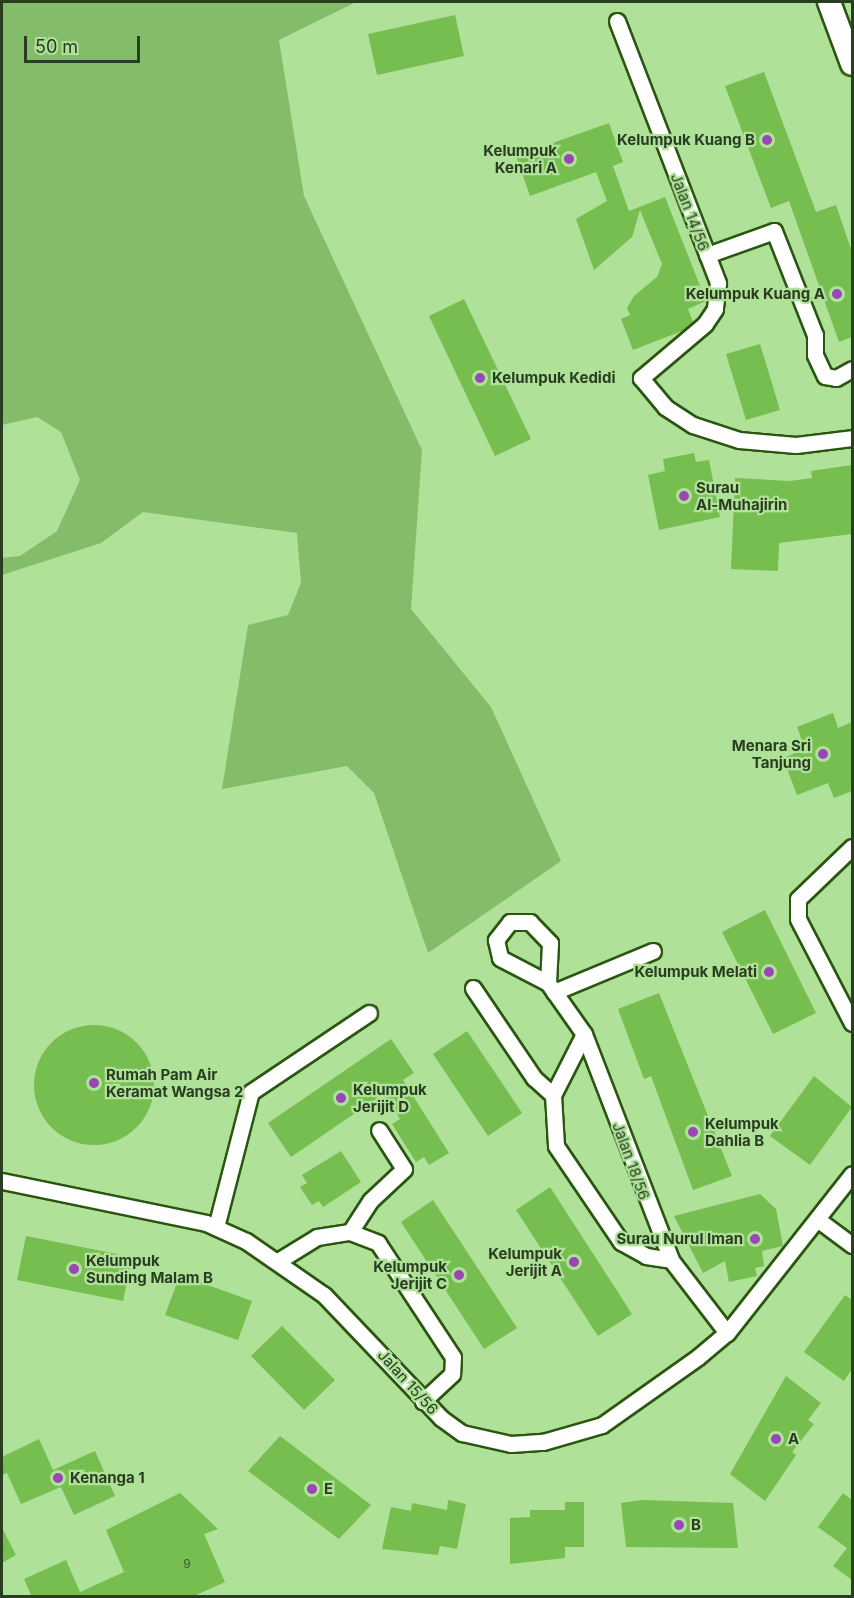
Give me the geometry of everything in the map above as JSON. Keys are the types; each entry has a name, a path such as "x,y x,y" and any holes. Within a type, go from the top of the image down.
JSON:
{"main road":[{"path":"829,2 852,64"}],"street":[{"name":"Jalan 14/56","path":"617,21 718,283 715,309 705,324 641,378 665,407 693,425 739,440 796,445 852,438"},
{"path":"707,255 774,231 816,335 815,355 825,376 836,378 852,369"},
{"path":"852,847 798,899 798,919 852,1023"},
{"name":"Jalan 18/56","path":"653,951 551,987 584,1034 671,1260 727,1333"},
{"path":"473,988 534,1078 553,1095"},
{"path":"216,1227 251,1092 369,1013"},
{"path":"584,1034 553,1095 556,1146 599,1217 621,1242 646,1256 671,1260"},
{"path":"350,1232 371,1200 404,1170 379,1130"},
{"name":"Jalan 15/56","path":"2,1181 216,1227 278,1261 324,1295 423,1401 462,1432 486,1442 543,1442 574,1435 630,1409 727,1333 852,1173"},
{"path":"817,1219 852,1245"},
{"path":"278,1261 303,1242 350,1232 366,1237 386,1252 453,1356 452,1374 423,1401"}],"green space":[{"path":"2,2 356,2 279,40 304,196 422,450 411,609 491,707 561,861 428,953 374,793 347,766 222,789 248,625 288,615 301,583 297,533 143,512 101,543 2,575 2,558 20,556 57,531 80,480 61,432 37,417 2,425"}],"building":[{"path":"455,15 464,56 377,75 368,34"},
{"path":"764,72 816,212 836,205 852,252 852,337 839,342 789,201 771,208 725,86"},
{"path":"609,123 623,162 613,166 629,211 665,197 706,301 688,309 693,322 682,331 633,350 621,319 630,315 627,308 634,296 657,277 662,264 640,210 632,237 594,270 576,219 607,201 596,172 530,196 516,156"},
{"name":"Kelumpuk Kedidi","path":"464,299 531,439 495,456 429,316"},
{"path":"760,344 780,410 746,420 726,354"},
{"name":"Surau Al-Muhajirin","path":"694,453 696,462 709,460 720,517 659,530 648,475 665,471 663,459"},
{"path":"852,465 852,534 779,543 778,571 731,569 735,478 790,481 812,478 811,471"},
{"name":"Menara Sri Tanjung","path":"833,713 838,728 852,722 852,791 834,798 828,783 797,795 783,758 805,749 797,727"},
{"name":"Kelumpuk Melati","path":"765,910 816,1013 773,1034 722,932"},
{"path":"659,993 732,1176 693,1190 651,1076 644,1079 618,1009"},
{"name":"Rumah Pam Air Keramat Wangsa 2","path":"94,1025 117,1029 136,1043 150,1062 154,1085 150,1108 136,1127 117,1141 94,1145 71,1141 52,1127 38,1108 34,1085 38,1062 52,1043 71,1029"},
{"path":"467,1031 522,1113 488,1136 433,1054"},
{"name":"Kelumpuk Jerijit D","path":"391,1039 414,1073 403,1080 449,1153 429,1165 424,1157 416,1162 392,1124 400,1119 383,1094 291,1157 268,1123"},
{"path":"814,1076 852,1107 810,1165 770,1136"},
{"path":"341,1151 361,1182 323,1207 319,1201 312,1205 300,1187 307,1183 302,1175"},
{"name":"Kelumpuk Jerijit A","path":"550,1187 632,1314 598,1336 516,1210"},
{"path":"760,1194 776,1209 783,1246 762,1251 764,1266 755,1268 757,1276 729,1282 725,1261 703,1273 674,1216"},
{"name":"Kelumpuk Jerijit C","path":"433,1200 517,1328 484,1349 401,1222"},
{"name":"Kelumpuk Sunding Malam B","path":"26,1236 132,1257 123,1301 17,1280"},
{"path":"180,1275 252,1301 238,1340 165,1315"},
{"path":"845,1295 852,1300 852,1369 844,1381 804,1352"},
{"path":"282,1326 335,1380 304,1410 251,1356"},
{"name":"A","path":"786,1376 821,1403 808,1420 814,1424 792,1452 796,1455 765,1501 730,1474"},
{"name":"E","path":"280,1436 371,1505 339,1539 248,1471"},
{"name":"Kenanga 1","path":"39,1439 53,1470 95,1451 115,1496 74,1515 61,1487 21,1504 7,1473 2,1475 2,1457"},
{"path":"180,1493 218,1529 204,1534 225,1582 194,1596 31,1595 24,1579 66,1560 80,1592 124,1572 106,1530"},
{"path":"843,1493 852,1500 852,1580 833,1566 847,1548 818,1527"},
{"path":"448,1500 466,1504 457,1549 440,1546 438,1555 382,1549 391,1507 411,1511 412,1503 447,1510"},
{"name":"B","path":"642,1500 733,1503 738,1548 626,1547 621,1503"},
{"path":"565,1502 584,1502 584,1547 565,1547 565,1558 510,1564 510,1518 530,1517 530,1510 565,1510"},
{"path":"2,1528 16,1555 2,1563"}],"place":[{"name":"Kelumpuk Kuang B","path":"767,140"},
{"name":"Kelumpuk Kenari A","path":"569,159"},
{"name":"Kelumpuk Kuang A","path":"837,294"},
{"name":"Kelumpuk Kedidi","path":"480,378"},
{"name":"Surau Al-Muhajirin","path":"684,496"},
{"name":"Menara Sri Tanjung","path":"823,754"},
{"name":"Kelumpuk Melati","path":"769,972"},
{"name":"Rumah Pam Air Keramat Wangsa 2","path":"94,1083"},
{"name":"Kelumpuk Jerijit D","path":"341,1098"},
{"name":"Kelumpuk Dahlia B","path":"693,1132"},
{"name":"Surau Nurul Iman","path":"755,1239"},
{"name":"Kelumpuk Jerijit A","path":"574,1262"},
{"name":"Kelumpuk Sunding Malam B","path":"74,1269"},
{"name":"Kelumpuk Jerijit C","path":"459,1275"},
{"name":"A","path":"776,1439"},
{"name":"Kenanga 1","path":"58,1478"},
{"name":"E","path":"312,1489"},
{"name":"B","path":"679,1525"}]}
